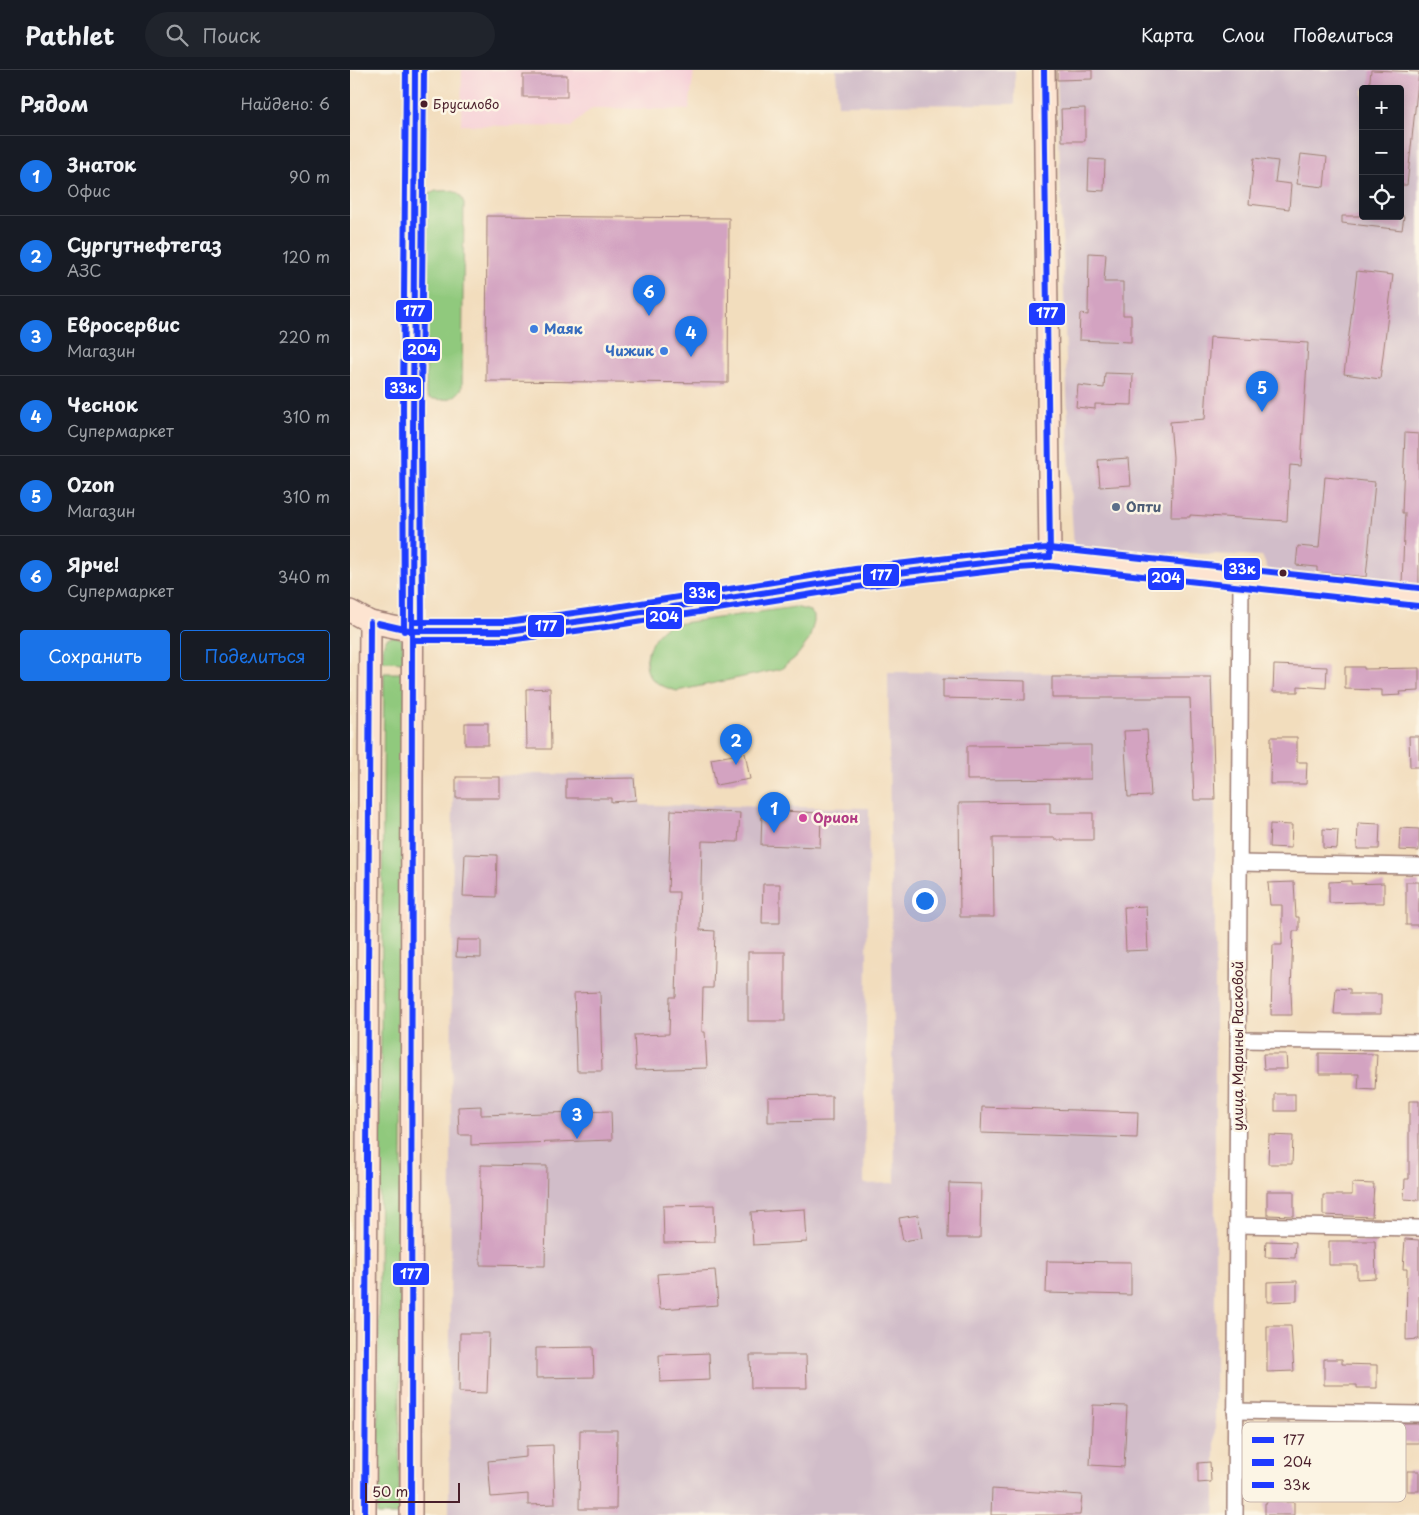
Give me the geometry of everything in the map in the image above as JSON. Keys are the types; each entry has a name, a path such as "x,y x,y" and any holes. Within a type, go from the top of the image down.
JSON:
{"main road":[{"path":"411,1515 412,409 415,70"},
{"path":"1044,70 1050,557"},
{"path":"350,611 370,622 413,631 508,631 604,618 856,578 1017,559 1050,557 1419,597"},
{"path":"365,1515 370,622"}],"street":[{"name":"улица Марины Расковой","path":"1235,1515 1241,578"},
{"path":"1239,863 1419,866"},
{"path":"1238,1040 1419,1042"},
{"path":"1237,1225 1419,1228"},
{"path":"1235,1411 1419,1414"}],"shaded area":[{"path":"462,70 694,70 689,110 592,108 571,127 461,125"},
{"path":"836,70 1015,70 1015,104 838,105"},
{"path":"1057,70 1419,70 1419,590 1271,576 1262,556 1074,549 1070,486"},
{"path":"888,672 1215,674 1215,1515 449,1515 453,779 526,774 638,775 641,805 869,808 864,1184 895,1183"}],"green space":[{"path":"436,191 453,191 462,198 464,203 462,388 451,398 443,400 429,398 426,393 427,198 429,194"},
{"path":"795,607 810,611 814,616 814,622 809,640 796,657 781,669 677,691 657,683 649,674 646,661 651,645 658,634 668,625"},
{"path":"394,636 402,639 404,662 383,661 383,646 387,638"},
{"path":"384,673 406,673 399,1515 377,1515"}],"building":[{"path":"1057,70 1092,70 1092,79 1057,80"},
{"path":"1371,70 1419,72 1407,185 1404,185 1404,85 1369,85"},
{"path":"523,75 567,75 567,97 523,97"},
{"path":"1085,108 1085,141 1062,141 1061,109"},
{"path":"1301,154 1327,157 1324,187 1297,184"},
{"path":"1254,158 1278,161 1275,182 1291,184 1289,209 1249,204"},
{"path":"1089,159 1105,160 1104,191 1088,190"},
{"path":"487,216 729,218 728,383 486,381"},
{"path":"1342,216 1359,216 1359,220 1403,220 1402,230 1342,223"},
{"path":"1089,253 1106,254 1104,282 1123,282 1123,315 1131,315 1131,342 1079,340 1080,314 1088,315"},
{"path":"1357,271 1393,275 1380,379 1344,374"},
{"path":"1210,337 1308,343 1301,466 1290,465 1287,521 1190,515 1190,517 1171,517 1173,457 1170,422 1205,419"},
{"path":"1105,373 1133,374 1132,405 1095,404 1095,409 1076,407 1078,385 1104,388"},
{"path":"1405,433 1419,434 1419,584 1402,583 1405,513 1402,513"},
{"path":"1129,458 1131,485 1100,487 1098,460"},
{"path":"1325,477 1375,482 1366,577 1317,572 1317,567 1296,565 1298,546 1319,548"},
{"path":"1274,665 1327,667 1326,688 1298,686 1298,692 1273,692"},
{"path":"1345,667 1364,667 1364,669 1419,668 1419,691 1400,692 1401,695 1382,696 1382,690 1345,689"},
{"path":"1052,677 1211,677 1215,800 1194,800 1190,698 1052,698"},
{"path":"943,679 1025,681 1025,700 943,698"},
{"path":"550,688 551,749 527,749 526,689"},
{"path":"465,723 488,723 488,745 465,745"},
{"path":"1147,730 1151,796 1128,797 1124,731"},
{"path":"1409,736 1419,736 1419,767 1410,767"},
{"path":"1271,737 1297,737 1297,762 1307,762 1306,784 1270,784"},
{"path":"1091,745 1091,779 967,780 967,746"},
{"path":"745,753 750,779 716,785 711,759"},
{"path":"456,777 500,777 500,798 456,798"},
{"path":"634,778 636,800 611,802 611,798 566,798 566,779"},
{"path":"1050,802 1050,813 1093,813 1093,840 993,838 994,917 960,917 959,803"},
{"path":"671,810 740,813 738,842 702,841 700,930 715,931 713,988 703,988 702,1032 705,1032 707,1068 636,1070 634,1035 669,1034 670,997 676,997 679,892 668,892"},
{"path":"762,810 821,813 820,847 761,845"},
{"path":"1358,823 1380,824 1379,849 1357,849"},
{"path":"1270,824 1292,825 1291,848 1269,847"},
{"path":"1400,828 1419,829 1419,851 1399,850"},
{"path":"1323,829 1338,830 1337,849 1323,848"},
{"path":"465,854 497,855 496,897 463,896"},
{"path":"1351,881 1351,884 1384,883 1384,903 1329,903 1329,882"},
{"path":"1294,882 1296,917 1299,917 1299,931 1293,931 1292,1015 1271,1015 1273,945 1282,945 1282,905 1270,905 1268,883"},
{"path":"1406,882 1419,882 1419,925 1406,925"},
{"path":"763,884 780,884 780,923 762,923"},
{"path":"1146,906 1148,950 1126,951 1124,907"},
{"path":"457,940 481,940 481,958 456,957"},
{"path":"748,952 785,952 785,1021 748,1021"},
{"path":"1336,988 1350,989 1350,994 1381,994 1381,1014 1334,1014"},
{"path":"600,992 602,1071 577,1071 574,993"},
{"path":"1319,1053 1377,1054 1375,1090 1358,1089 1359,1074 1319,1074"},
{"path":"1263,1054 1286,1054 1287,1069 1264,1069"},
{"path":"1275,1094 1295,1094 1295,1111 1275,1111"},
{"path":"832,1096 832,1121 768,1122 768,1097"},
{"path":"1409,1101 1419,1101 1419,1200 1404,1199 1405,1179 1409,1179"},
{"path":"481,1106 481,1115 611,1111 612,1140 471,1145 471,1135 459,1135 458,1107"},
{"path":"982,1107 1138,1112 1137,1138 981,1133"},
{"path":"1269,1135 1293,1136 1292,1164 1268,1164"},
{"path":"481,1165 547,1166 545,1266 480,1265"},
{"path":"949,1183 981,1184 980,1238 948,1238"},
{"path":"1352,1183 1374,1184 1372,1217 1323,1215 1323,1195 1352,1195"},
{"path":"1267,1191 1294,1191 1294,1216 1267,1215"},
{"path":"714,1205 715,1242 664,1243 663,1206"},
{"path":"805,1209 807,1242 753,1245 751,1212"},
{"path":"918,1215 922,1238 903,1241 899,1218"},
{"path":"1405,1239 1419,1240 1419,1339 1406,1340 1407,1269 1403,1269"},
{"path":"1266,1241 1296,1242 1295,1258 1265,1257"},
{"path":"1329,1241 1375,1241 1376,1278 1357,1279 1357,1265 1329,1265"},
{"path":"1047,1261 1131,1262 1131,1295 1046,1293"},
{"path":"715,1270 718,1305 660,1309 657,1274"},
{"path":"1297,1281 1297,1301 1267,1302 1267,1282"},
{"path":"1267,1326 1291,1326 1294,1371 1267,1372"},
{"path":"460,1333 489,1333 487,1393 459,1392"},
{"path":"593,1347 594,1377 536,1378 536,1348"},
{"path":"709,1353 710,1380 660,1382 659,1355"},
{"path":"750,1355 806,1355 807,1388 751,1388"},
{"path":"1324,1359 1342,1359 1342,1364 1377,1365 1377,1388 1357,1388 1357,1385 1324,1385"},
{"path":"1093,1405 1127,1406 1124,1467 1090,1465"},
{"path":"1406,1423 1419,1423 1419,1443 1406,1443"},
{"path":"580,1430 617,1430 616,1509 579,1509"},
{"path":"553,1445 555,1504 528,1505 528,1494 491,1497 488,1461 526,1457 526,1446"},
{"path":"1210,1462 1211,1482 1198,1483 1198,1463"},
{"path":"1407,1471 1419,1471 1419,1491 1407,1491"},
{"path":"992,1489 1082,1495 1080,1515 991,1515"},
{"path":"1294,1502 1294,1515 1265,1515 1265,1503"}],"transit line":[{"name":"33к","path":"404,631 403,409 406,70"},
{"name":"177","path":"411,1515 415,70"},
{"name":"204","path":"422,631 421,409 424,70"},
{"name":"177","path":"1044,70 1050,557"},
{"name":"33к","path":"413,622 507,622 603,609 855,569 1016,550 1049,548 1419,588"},
{"name":"177","path":"378,623 413,631 508,631 604,618 856,578 1017,559 1050,557"},
{"name":"204","path":"413,640 509,640 605,627 857,587 1050,566 1418,606"},
{"name":"177","path":"365,1515 370,622"}],"place":[{"name":"Брусилово","path":"424,104"},
{"name":"Ярче!","path":"649,316"},
{"name":"Маяк","path":"534,329"},
{"name":"Чижик","path":"664,351"},
{"name":"Чеснок","path":"691,357"},
{"name":"Ozon","path":"1262,412"},
{"name":"Опти","path":"1116,507"},
{"name":"Сургутнефтегаз","path":"736,765"},
{"name":"Орион","path":"803,818"},
{"name":"Знаток","path":"774,833"},
{"name":"Евросервис","path":"577,1139"}]}
